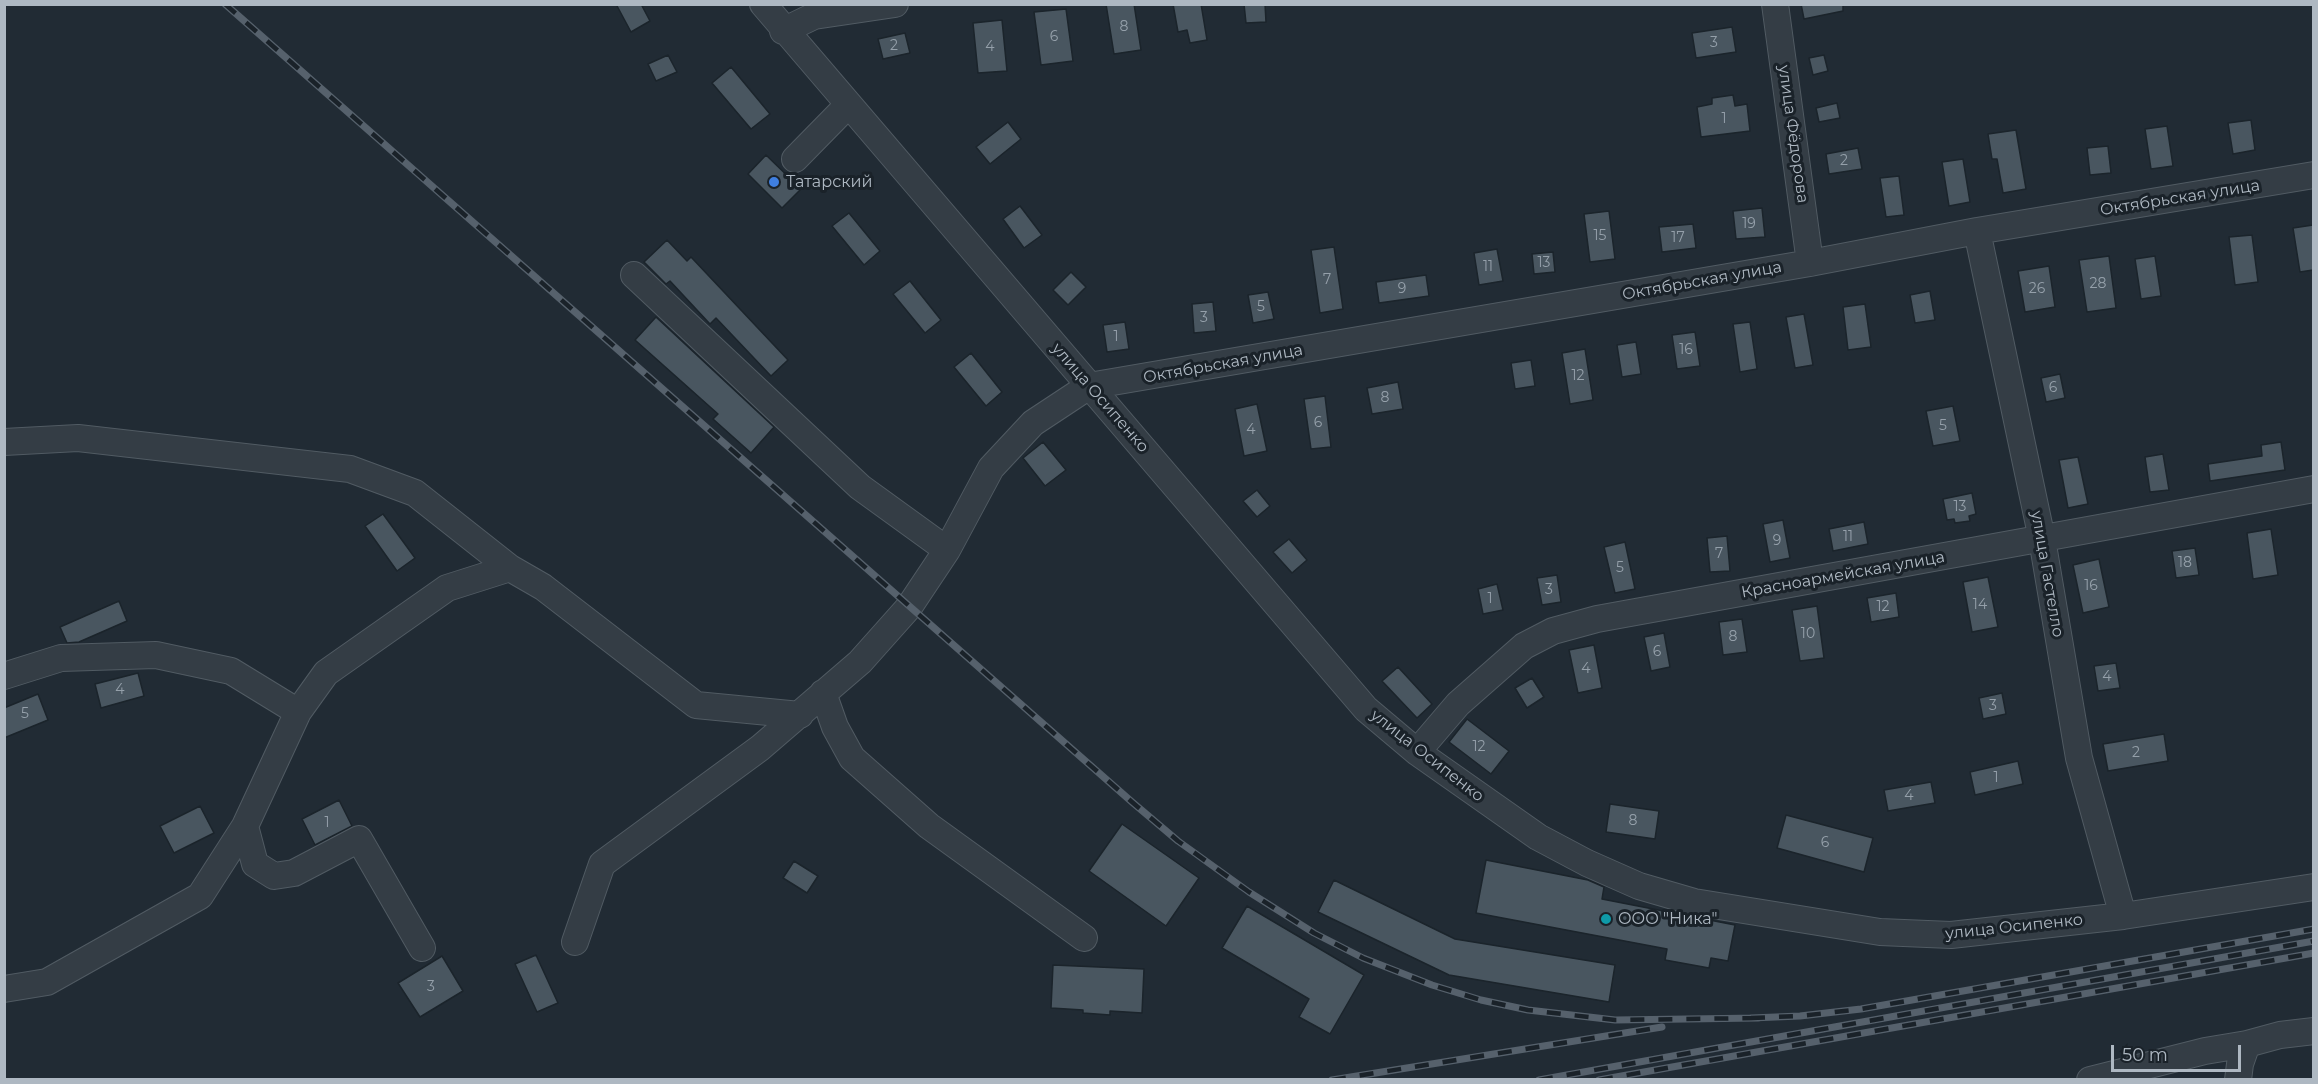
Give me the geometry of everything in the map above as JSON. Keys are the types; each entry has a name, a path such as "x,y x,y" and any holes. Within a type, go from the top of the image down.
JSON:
{"street":[{"name":"улица Осипенко","path":"763,4 1366,709 1417,752 1538,837 1587,864 1639,885 1694,902 1880,932 1951,935 2123,916 2313,887"},
{"path":"783,30 814,16 895,4"},
{"name":"улица Фёдорова","path":"1775,4 1810,263"},
{"path":"795,159 848,105"},
{"name":"Октябрьская улица","path":"1089,386 1810,263 1977,231 2313,176"},
{"name":"улица Гастелло","path":"1977,231 2042,539 2079,758 2123,916"},
{"path":"634,274 860,488 948,550"},
{"path":"574,942 602,864 760,748 860,662 909,608 948,550 991,468 1033,423 1089,386"},
{"path":"4,442 78,438 350,469 415,494 510,568 543,587 696,705 800,715"},
{"name":"Красноармейская улица","path":"1417,752 1458,704 1524,646 1553,631 1597,619 2313,489"},
{"path":"4,989 48,982 200,896 245,826 298,712 326,673 447,588 510,568"},
{"path":"4,676 61,658 156,655 231,671 298,712"},
{"path":"823,693 835,727 852,759 929,826 1083,938"},
{"path":"245,826 255,864 274,876 294,873 359,839 422,948"},
{"path":"2090,1080 2205,1051 2247,1044 2280,1035 2313,1031"},
{"path":"2238,1080 2240,1064 2247,1044"}],"building":[{"path":"616,4 641,4 650,21 631,32"},
{"path":"1106,4 1134,4 1141,50 1114,54"},
{"path":"1173,4 1201,4 1207,40 1190,43 1187,30 1178,32"},
{"path":"1244,4 1265,4 1266,22 1246,23"},
{"path":"1801,4 1843,4 1843,11 1804,19"},
{"path":"1066,9 1073,61 1041,65 1034,12"},
{"path":"1002,20 1007,71 978,73 973,23"},
{"path":"1732,27 1736,52 1696,58 1692,33"},
{"path":"905,33 910,53 883,59 878,39"},
{"path":"668,55 677,72 656,81 648,64"},
{"path":"1824,55 1828,71 1813,75 1809,58"},
{"path":"731,67 770,114 751,129 712,83"},
{"path":"1733,95 1735,106 1747,104 1750,131 1701,137 1697,107 1712,104 1712,98"},
{"path":"1837,103 1840,118 1819,122 1816,108"},
{"path":"2251,120 2255,150 2233,154 2228,123"},
{"path":"1008,122 1021,139 990,164 976,147"},
{"path":"2167,126 2173,166 2151,169 2145,129"},
{"path":"2016,130 2026,189 2003,193 1997,159 1992,159 1988,134"},
{"path":"2108,146 2111,173 2090,175 2087,148"},
{"path":"1858,148 1862,169 1829,174 1826,154"},
{"name":"Татарский","path":"766,155 801,189 782,208 748,174"},
{"path":"1963,159 1970,202 1949,206 1942,162"},
{"path":"1899,176 1904,215 1886,217 1880,178"},
{"path":"1020,206 1042,235 1024,248 1003,219"},
{"path":"1762,208 1765,237 1736,239 1733,211"},
{"path":"1609,211 1615,259 1590,262 1584,214"},
{"path":"849,213 880,251 864,265 832,226"},
{"path":"1693,224 1696,248 1662,252 1659,227"},
{"path":"2313,225 2313,270 2300,272 2293,228"},
{"path":"2252,235 2258,282 2235,285 2229,237"},
{"path":"667,240 687,261 691,257 788,360 771,376 716,318 710,324 670,281 666,284 644,262"},
{"path":"1334,247 1343,309 1320,313 1311,250"},
{"path":"1497,249 1503,281 1479,285 1474,253"},
{"path":"1553,252 1555,272 1534,274 1532,254"},
{"path":"2109,256 2116,308 2087,312 2079,260"},
{"path":"2155,256 2161,296 2141,299 2135,259"},
{"path":"2049,266 2055,307 2025,312 2018,271"},
{"path":"1071,272 1086,287 1068,305 1053,290"},
{"path":"1426,275 1429,296 1379,303 1376,282"},
{"path":"910,281 941,320 925,333 893,294"},
{"path":"1930,291 1935,320 1915,323 1910,295"},
{"path":"1268,292 1274,319 1253,323 1248,295"},
{"path":"1213,302 1216,331 1194,333 1192,304"},
{"path":"1865,304 1871,347 1848,350 1843,307"},
{"path":"1804,314 1813,365 1795,368 1786,317"},
{"path":"656,317 774,427 751,453 713,419 718,414 635,340"},
{"path":"1125,322 1129,349 1107,352 1103,325"},
{"path":"1750,322 1757,369 1740,372 1733,324"},
{"path":"1695,332 1700,366 1677,369 1672,335"},
{"path":"1636,342 1641,374 1622,377 1617,345"},
{"path":"1585,349 1593,400 1570,404 1562,353"},
{"path":"971,353 1002,392 986,406 954,367"},
{"path":"1531,360 1535,386 1515,389 1511,363"},
{"path":"2060,374 2065,398 2046,402 2041,378"},
{"path":"1398,382 1403,409 1372,414 1367,388"},
{"path":"1325,396 1331,447 1311,449 1304,399"},
{"path":"1257,404 1267,451 1244,456 1235,409"},
{"path":"1953,406 1960,441 1933,446 1926,411"},
{"path":"1043,442 1066,470 1045,486 1023,458"},
{"path":"2281,442 2285,470 2210,481 2208,464 2262,456 2261,445"},
{"path":"2163,454 2169,490 2150,492 2145,457"},
{"path":"2078,457 2088,504 2068,508 2059,460"},
{"path":"1257,490 1270,506 1257,517 1243,501"},
{"path":"1972,493 1976,514 1969,516 1970,521 1955,523 1954,519 1947,520 1943,499"},
{"path":"383,514 415,558 397,571 365,526"},
{"path":"1783,520 1790,558 1770,562 1763,524"},
{"path":"1864,522 1868,544 1833,551 1829,529"},
{"path":"2271,529 2278,575 2253,579 2247,533"},
{"path":"1727,536 1730,571 1710,572 1707,538"},
{"path":"1289,539 1307,560 1292,573 1273,552"},
{"path":"1625,542 1635,589 1615,593 1604,547"},
{"path":"2195,548 2199,575 2176,578 2172,551"},
{"path":"2099,559 2109,607 2083,613 2073,565"},
{"path":"1557,575 1561,602 1542,605 1537,578"},
{"path":"1988,577 1998,627 1972,632 1963,582"},
{"path":"1497,584 1503,610 1483,614 1478,589"},
{"path":"1896,593 1899,617 1871,622 1867,598"},
{"path":"119,601 127,621 79,642 67,643 60,627"},
{"path":"1817,606 1824,658 1800,661 1792,610"},
{"path":"1742,619 1747,652 1723,655 1719,622"},
{"path":"1664,633 1670,667 1651,671 1644,637"},
{"path":"1594,645 1602,688 1578,693 1569,650"},
{"path":"2116,663 2120,688 2098,691 2094,666"},
{"path":"1398,667 1432,704 1417,718 1382,681"},
{"path":"138,673 144,696 101,708 95,684"},
{"path":"1532,678 1544,697 1527,708 1515,688"},
{"path":"2002,693 2006,714 1983,719 1979,698"},
{"path":"38,694 48,720 4,738 4,708"},
{"path":"1467,719 1509,751 1491,774 1449,742"},
{"path":"2164,734 2168,761 2108,771 2103,744"},
{"path":"2018,761 2023,784 1975,795 1970,772"},
{"path":"1931,782 1935,803 1888,811 1884,790"},
{"path":"339,800 352,826 315,845 302,819"},
{"path":"1610,804 1659,811 1655,839 1606,832"},
{"path":"200,806 214,833 174,853 160,826"},
{"path":"1786,815 1873,838 1864,872 1777,848"},
{"path":"1122,824 1199,878 1166,926 1089,871"},
{"name":"ООО \"Ника\"","path":"1486,860 1588,880 1604,887 1602,899 1735,925 1728,961 1711,958 1709,968 1665,960 1667,949 1476,913"},
{"path":"794,861 818,876 807,893 783,878"},
{"path":"1334,880 1455,939 1615,965 1609,1002 1449,975 1318,912"},
{"path":"1247,906 1364,975 1330,1034 1299,1017 1309,999 1222,948"},
{"path":"536,955 558,1003 537,1012 515,964"},
{"path":"442,956 463,991 420,1017 398,983"},
{"path":"1053,965 1144,969 1142,1013 1110,1011 1110,1015 1051,1008"}],"railway":[{"path":"225,4 1132,802 1178,841 1249,892 1314,933 1363,958 1432,985 1481,1000 1528,1010 1615,1020 1759,1018"},
{"path":"1751,1018 1800,1016 1861,1009 2314,929"},
{"path":"1539,1080 2314,941"},
{"path":"1599,1080 2314,953"},
{"path":"1332,1080 1662,1027"}],"place":[{"name":"Татарский","path":"774,182"},
{"name":"ООО \"Ника\"","path":"1606,919"}]}
